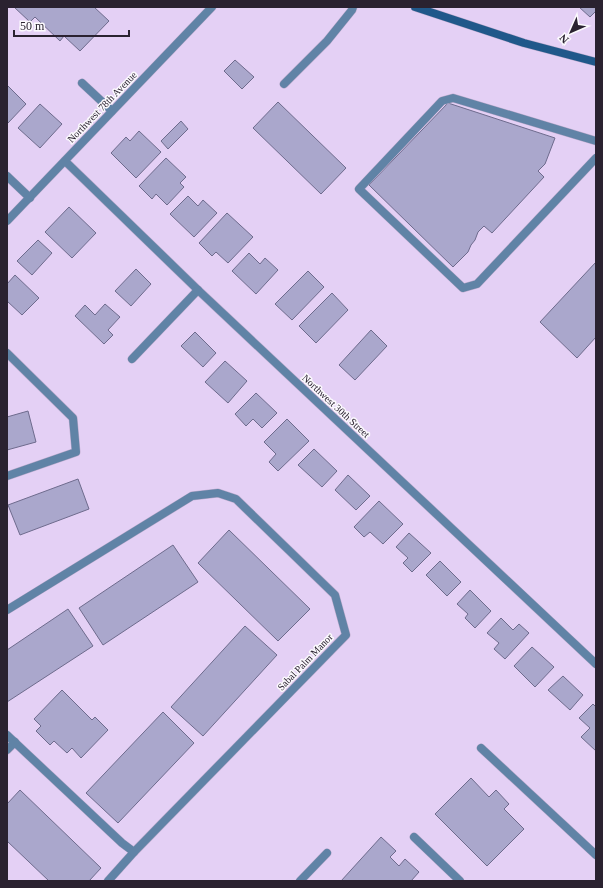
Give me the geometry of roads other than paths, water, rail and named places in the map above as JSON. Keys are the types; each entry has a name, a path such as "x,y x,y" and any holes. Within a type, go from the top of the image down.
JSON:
{"main road":[{"path":"415,7 524,43 596,62"}],"street":[{"name":"Northwest 78th Avenue","path":"7,221 212,7"},
{"path":"284,84 327,41 353,7"},
{"path":"82,83 112,111"},
{"path":"596,141 453,98 442,101 359,189 463,288 478,284 596,158"},
{"name":"Northwest 30th Street","path":"65,161 198,290 596,664"},
{"path":"7,176 30,198"},
{"path":"132,359 198,290"},
{"path":"7,353 73,418 76,452 7,476"},
{"name":"Sabal Palm Manor","path":"7,610 192,496 218,493 236,499 335,595 346,635 134,852"},
{"path":"7,734 122,843 134,852 108,881"},
{"path":"7,750 15,742"},
{"path":"481,748 596,855"},
{"path":"414,837 460,881"},
{"path":"300,881 327,853"}]}
